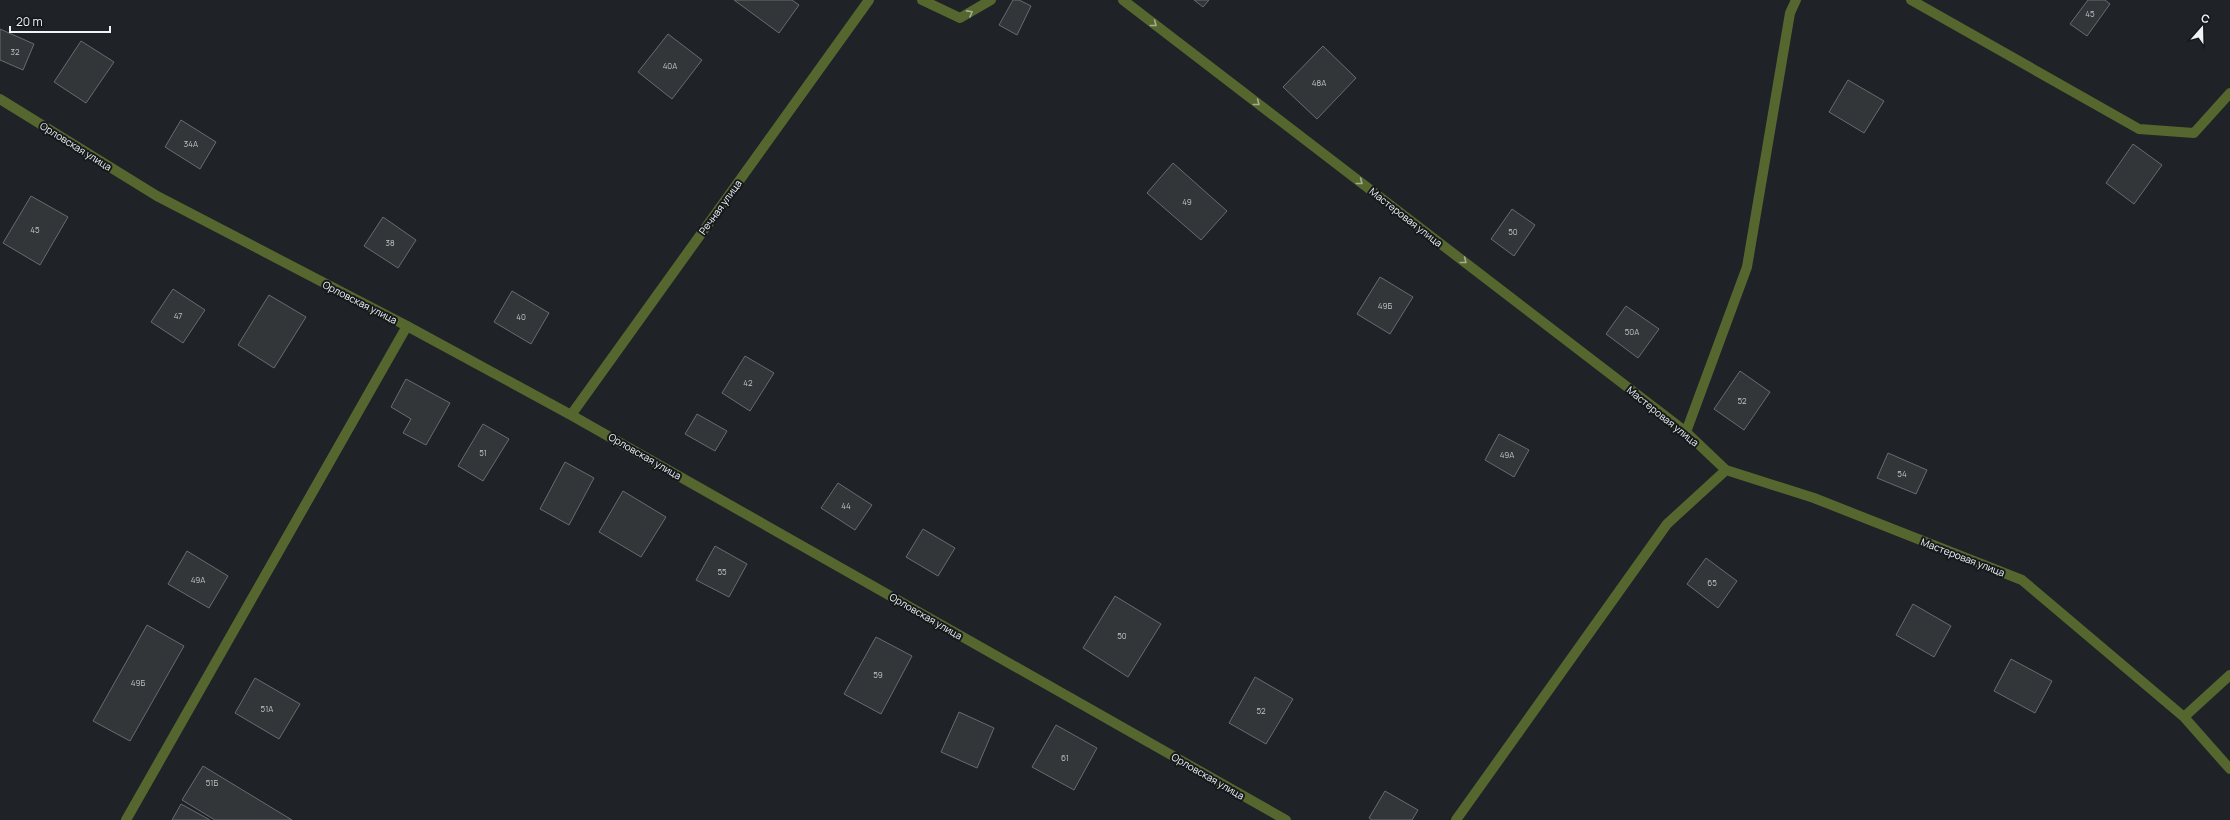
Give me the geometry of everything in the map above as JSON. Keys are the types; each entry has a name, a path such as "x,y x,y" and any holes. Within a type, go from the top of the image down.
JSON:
{"street":[{"name":"Речная улица","path":"571,415 869,0"},
{"path":"922,0 960,18 991,0"},
{"name":"Мастеровая улица","path":"1123,0 1686,432 1726,470 1814,498 2022,580 2184,717 2230,768"},
{"path":"1686,432 1747,267 1790,14 1796,0"},
{"path":"1911,0 2139,129 2194,133 2230,93"},
{"name":"Орловская улица","path":"0,99 157,196 407,326 571,415 1286,820"},
{"path":"126,820 407,326"},
{"path":"1456,820 1668,524 1726,470"},
{"path":"2184,717 2230,675"}],"building":[{"path":"734,0 792,0 799,5 779,33"},
{"path":"1013,0 1019,0 1031,6 1017,35 999,25"},
{"path":"1194,0 1209,0 1203,7"},
{"path":"2088,0 2105,0 2110,4 2087,36 2070,24"},
{"path":"0,29 34,44 23,70 0,60"},
{"path":"668,34 702,60 672,99 638,72"},
{"path":"81,41 114,62 86,103 54,82"},
{"path":"1323,46 1356,78 1317,119 1283,87"},
{"path":"1848,80 1884,101 1864,133 1829,112"},
{"path":"181,120 216,142 200,169 165,147"},
{"path":"2133,144 2162,165 2134,204 2106,183"},
{"path":"1173,163 1227,211 1201,240 1147,193"},
{"path":"31,196 68,217 40,265 3,243"},
{"path":"1512,209 1535,225 1514,256 1491,239"},
{"path":"383,217 416,240 398,268 364,246"},
{"path":"1380,277 1413,297 1390,334 1357,314"},
{"path":"173,289 205,310 183,343 151,322"},
{"path":"512,291 549,313 531,344 494,322"},
{"path":"269,295 306,317 274,368 238,345"},
{"path":"1626,306 1659,329 1638,358 1606,334"},
{"path":"745,356 774,373 750,411 722,393"},
{"path":"1740,371 1770,392 1744,430 1714,409"},
{"path":"406,379 450,403 426,445 403,433 411,419 391,407"},
{"path":"697,414 727,431 715,451 685,434"},
{"path":"483,424 509,439 483,481 458,466"},
{"path":"1499,434 1529,450 1514,477 1485,460"},
{"path":"1888,453 1927,470 1916,494 1877,478"},
{"path":"565,462 594,478 569,525 540,509"},
{"path":"838,483 872,505 855,530 821,508"},
{"path":"623,491 666,517 641,557 599,532"},
{"path":"923,529 955,548 938,576 906,557"},
{"path":"715,546 747,564 729,597 696,580"},
{"path":"187,551 228,576 209,608 168,584"},
{"path":"1706,558 1737,581 1718,608 1687,584"},
{"path":"1115,596 1161,624 1128,677 1083,648"},
{"path":"1913,604 1951,626 1934,657 1896,635"},
{"path":"147,625 184,646 130,741 93,721"},
{"path":"876,637 912,656 881,714 844,694"},
{"path":"2011,659 2052,681 2035,713 1994,691"},
{"path":"1255,677 1293,699 1266,744 1229,723"},
{"path":"255,678 300,704 279,739 235,713"},
{"path":"959,712 994,728 977,768 941,752"},
{"path":"1056,725 1097,748 1074,790 1032,767"},
{"path":"203,766 292,820 215,820 182,800"},
{"path":"1385,791 1418,810 1412,820 1372,820 1369,818"},
{"path":"181,804 210,820 172,820"}]}
